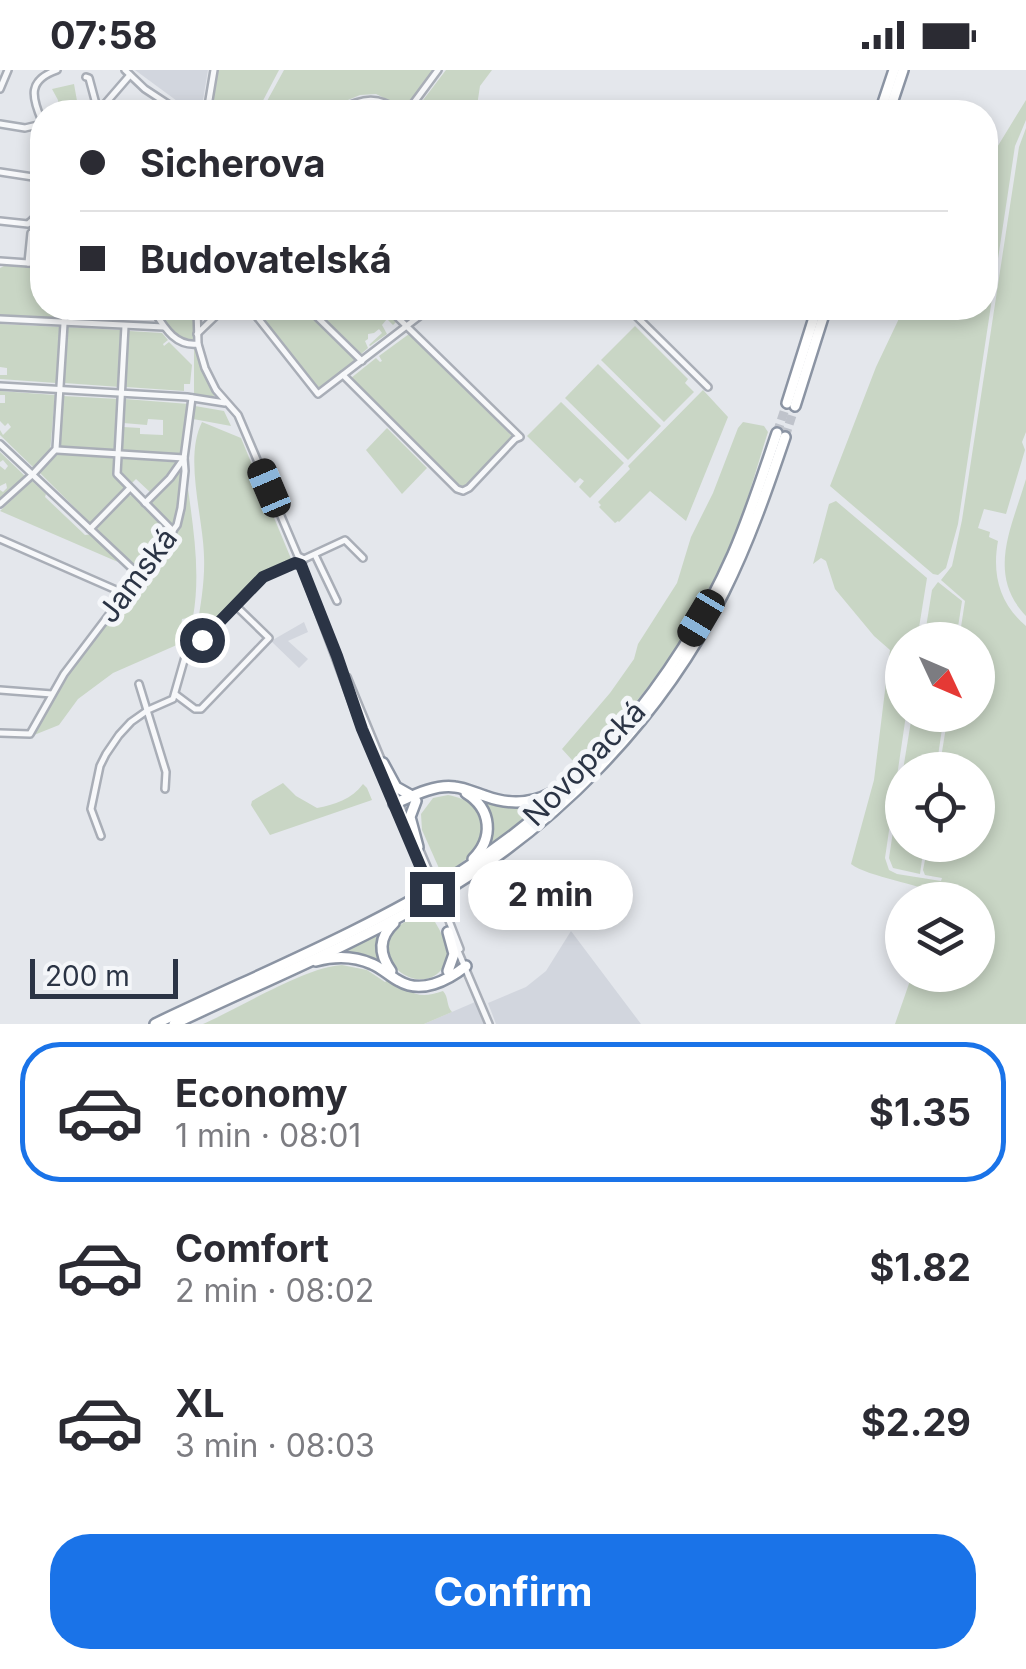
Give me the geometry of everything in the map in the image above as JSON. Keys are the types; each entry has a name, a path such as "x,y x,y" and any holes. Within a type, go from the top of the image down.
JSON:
{"highway":[{"path":"884,100 894,70"},
{"path":"893,100 903,70"},
{"path":"814,320 791,404 822,320"},
{"name":"Novopacká","path":"155,1024 410,902 520,829 583,772 647,699 701,618 748,520 781,435 755,522 724,594 653,705 598,769 537,826 485,865 414,909 174,1024"},
{"path":"383,764 396,787 414,799"},
{"path":"398,805 452,786 501,801 530,802 583,772"},
{"path":"414,799 452,790 470,795 480,805 488,822 487,838 480,852 460,872"},
{"path":"414,799 410,817 418,847"},
{"path":"414,909 386,932 381,946 385,963 396,976 415,983 466,966"},
{"path":"448,932 454,954 448,971"},
{"path":"293,968 333,957 354,958 416,986 437,982 466,966"}],"street":[{"path":"0,89 8,70"},
{"path":"36,100 34,88 43,75 57,70"},
{"path":"209,100 214,70"},
{"path":"414,100 438,70"},
{"path":"107,100 127,72 161,100"},
{"path":"86,77 95,100"},
{"path":"0,124 30,126"},
{"path":"0,172 30,176"},
{"path":"0,221 30,222"},
{"path":"0,260 28,263 30,244"},
{"path":"0,319 164,326"},
{"path":"160,320 182,343 198,344"},
{"path":"197,320 198,344 205,368 225,403 238,415 490,1024"},
{"path":"198,334 212,320"},
{"path":"259,320 318,394 415,320"},
{"path":"320,320 362,361"},
{"path":"343,375 457,488 469,488 520,437 401,320"},
{"path":"640,320 708,388"},
{"path":"0,504 56,450 64,323"},
{"path":"125,326 117,474 173,531"},
{"path":"0,386 225,403"},
{"name":"Jamská","path":"0,733 30,734 64,674 173,531 181,508 192,398"},
{"path":"0,444 138,574"},
{"path":"56,450 184,458"},
{"path":"145,503 184,458"},
{"path":"90,529 130,489"},
{"path":"0,538 123,593"},
{"path":"101,836 91,809 100,766 131,722 170,701 186,657 263,577 345,540 363,558"},
{"path":"315,555 336,601"},
{"path":"175,694 198,710 269,638 236,605"},
{"path":"337,656 362,729 425,870"},
{"path":"140,684 166,772 165,789"},
{"path":"0,690 52,694"},
{"path":"444,914 448,932 466,966"}],"shaded area":[{"path":"135,70 208,70 203,100 176,100"},
{"path":"304,622 308,632 288,641 308,659 299,668 271,641"},
{"path":"571,931 641,1024 496,1024 488,1003 526,987 546,971"},
{"path":"475,1002 484,1024 424,1024"}],"green space":[{"path":"218,70 279,70 263,100 212,100"},
{"path":"284,70 434,70 412,100 388,100 376,94 348,100 268,100"},
{"path":"446,70 492,70 480,86 478,100 423,100"},
{"path":"74,84 77,100 58,100 52,89"},
{"path":"1026,100 1026,120 1015,146 998,259 998,146"},
{"path":"1026,128 1026,432 1022,442 1025,450 1006,514 984,509 978,528 990,532 989,537 998,541 996,565 1000,587 1009,608 1026,626 1026,1024 895,1024 906,992 995,992 995,882 901,882 851,864 874,780 885,691 885,732 904,732 901,752 885,752 885,862 889,870 941,881 942,878 925,875 925,862 995,862 995,752 942,752 945,732 995,732 995,622 962,622 965,601 941,580 952,566 962,520 993,320 998,320 998,284 1019,147"},
{"path":"8,264 30,266 30,318 0,317 0,268"},
{"path":"116,320 117,321 115,324 67,321"},
{"path":"164,320 194,320 195,341 190,343"},
{"path":"265,320 316,320 356,359 319,388"},
{"path":"326,320 386,320 382,325 387,334 370,346 382,333 379,329 368,334 368,348 361,354"},
{"path":"898,320 989,320 958,524 946,568 938,575 830,486"},
{"path":"0,324 60,327 56,383 0,379 0,375 7,375 7,368 0,367"},
{"path":"635,326 688,379 685,383 694,392 664,422 601,360"},
{"path":"67,327 120,330 120,387 64,383"},
{"path":"129,331 162,333 168,340 164,346 169,342 192,365 190,384 184,384 184,391 126,387"},
{"path":"409,334 513,437 463,489 351,378 376,358 382,361 379,356"},
{"path":"194,349 198,350 213,397 194,394"},
{"path":"598,364 661,426 628,460 565,398"},
{"path":"703,390 728,417 686,521 650,491 615,523 598,502"},
{"path":"0,391 55,395 50,452 34,468 0,435 0,430 3,435 11,427 0,421 0,403 5,403 5,395 0,395"},
{"path":"63,396 119,399 116,451 60,447"},
{"path":"125,399 189,404 180,454 122,451 123,427 140,428 140,434 163,435 163,420 148,419 147,425 123,423"},
{"path":"561,402 624,463 590,498 579,487 584,481 580,478 575,483 527,436"},
{"path":"195,406 224,411 231,426 193,419"},
{"path":"202,422 241,438 292,561 262,575 207,630 197,627 204,565 194,470"},
{"path":"743,422 764,426 768,432 739,522 713,582 659,672 610,733 579,764 562,749 634,659 638,644 677,583 691,537"},
{"path":"387,428 427,468 402,494 366,450"},
{"path":"0,452 26,477 0,499 0,490 7,488 6,483 0,486 0,466 5,470 8,466 3,460 0,462"},
{"path":"58,454 115,458 114,477 126,489 91,524 40,473"},
{"path":"121,458 176,462 177,466 151,493 136,479 132,483 145,499 121,477"},
{"path":"184,469 179,509 173,526 150,501"},
{"path":"1026,479 1026,616 1007,584 1005,567 1009,532"},
{"path":"32,481 85,535 93,534 118,562 0,511"},
{"path":"187,481 196,583 193,617 182,619 179,644 113,673 78,699 59,725 34,735 65,680 177,531"},
{"path":"132,495 169,530 135,567 96,529"},
{"path":"836,501 927,578 920,622 885,622 885,646 835,589 826,561 821,558 813,564 829,504"},
{"path":"938,582 962,601 959,622 927,622 932,590"},
{"path":"909,732 942,732 939,752 906,752"},
{"path":"283,783 317,808 354,794 363,784 372,800 270,835 252,801"},
{"path":"448,795 472,805 483,828 473,852 442,875 422,830 421,814 433,798"},
{"path":"482,801 511,808 540,805 489,846 492,822"},
{"path":"891,862 922,862 920,874 893,868"},
{"path":"429,911 448,955 442,969 432,977 409,977 391,962 387,941 398,927"},
{"path":"381,932 377,948 381,965 335,954"},
{"path":"342,965 367,970 385,982 389,979 420,995 443,991 452,1012 424,1024 203,1024 292,980"}],"tunnel":[{"path":"777,433 787,403"},
{"path":"785,437 795,406"}],"route":[{"path":"202,640 263,577 295,563 301,565 362,729 432,894"}]}
